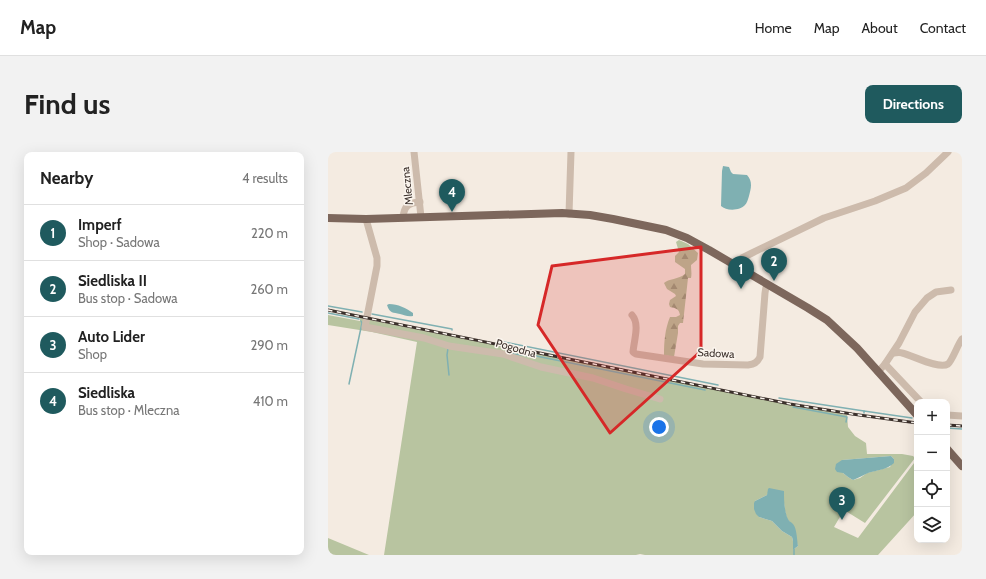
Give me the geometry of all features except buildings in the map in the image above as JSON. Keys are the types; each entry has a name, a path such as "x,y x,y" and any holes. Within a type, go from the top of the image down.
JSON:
{"main road":[{"path":"328,218 366,219 552,213 613,219 651,226 671,232 692,240 828,320 844,335 914,412"},
{"path":"950,452 962,466"}],"street":[{"name":"Mleczna","path":"414,152 421,217"},
{"path":"569,214 571,152"},
{"path":"736,266 742,258 824,218 875,201 906,188 926,173 948,152"},
{"path":"403,218 406,207 409,204 413,202 420,202"},
{"name":"Pogodna","path":"366,219 377,266 365,327 424,338 449,346 503,354 541,367 593,378 660,399"},
{"name":"Sadowa","path":"632,315 635,318 636,326 633,352 636,354 703,364 755,364 760,357 765,293 768,285"},
{"path":"878,372 893,353 915,312 927,298 936,292 951,290"},
{"path":"893,353 904,353 930,363 946,365 950,362 962,339"},
{"path":"885,364 918,399"},
{"path":"950,415 962,416"}],"highlighted area":[{"path":"701,247 701,351 610,433 538,325 552,266"}],"green space":[{"path":"679,240 688,244 698,253 697,260 691,265 691,278 688,278 683,323 680,323 678,326 674,357 664,355 665,336 670,317 680,315 677,309 670,307 670,300 676,296 667,289 664,283 685,274 685,269 675,262 675,256 679,252 676,242"},
{"path":"328,315 360,321 360,318 847,415 848,427 855,436 866,443 867,454 902,454 913,456 914,459 865,523 844,510 834,527 858,538 914,463 914,515 878,555 384,555 417,342 372,332 328,325","holes":["891,456 894,459 890,467 867,473 860,478 853,480 843,473 842,460","784,491 784,503 787,519 790,522 798,546 794,549 792,537 782,531 772,521 759,517 755,501 768,493"]},
{"path":"328,538 369,555 328,555"}],"water":[{"path":"723,166 729,167 733,174 747,175 750,180 751,188 749,196 743,207 729,209 721,206"},
{"path":"389,304 405,308 413,313 413,316 392,312 389,310 387,305"},
{"path":"891,456 894,459 894,463 891,465 853,480 843,473 837,472 835,469 836,464 842,460"},
{"path":"769,488 784,491 787,517 793,524 796,531 798,546 794,549 792,537 782,531 772,521 759,517 756,514 754,509 755,501 767,495"}],"waterway":[{"path":"328,306 362,312"},
{"path":"328,313 359,319"},
{"path":"372,314 452,330"},
{"path":"349,384 362,323 361,321"},
{"path":"504,342 718,385"},
{"path":"448,348 447,355 449,375"},
{"path":"509,353 536,356 705,390"},
{"path":"779,398 864,411"},
{"path":"793,407 847,417 846,422"},
{"path":"864,413 864,411 912,418"},
{"path":"950,428 962,429"},
{"path":"794,549 794,555"}],"railway":[{"path":"328,310 790,404 914,423"},
{"path":"950,425 962,426"}],"place":[{"name":"Siedliska","path":"452,212"},
{"name":"Siedliska II","path":"774,281"},
{"name":"Imperf","path":"741,289"},
{"name":"Auto Lider","path":"842,520"}]}
